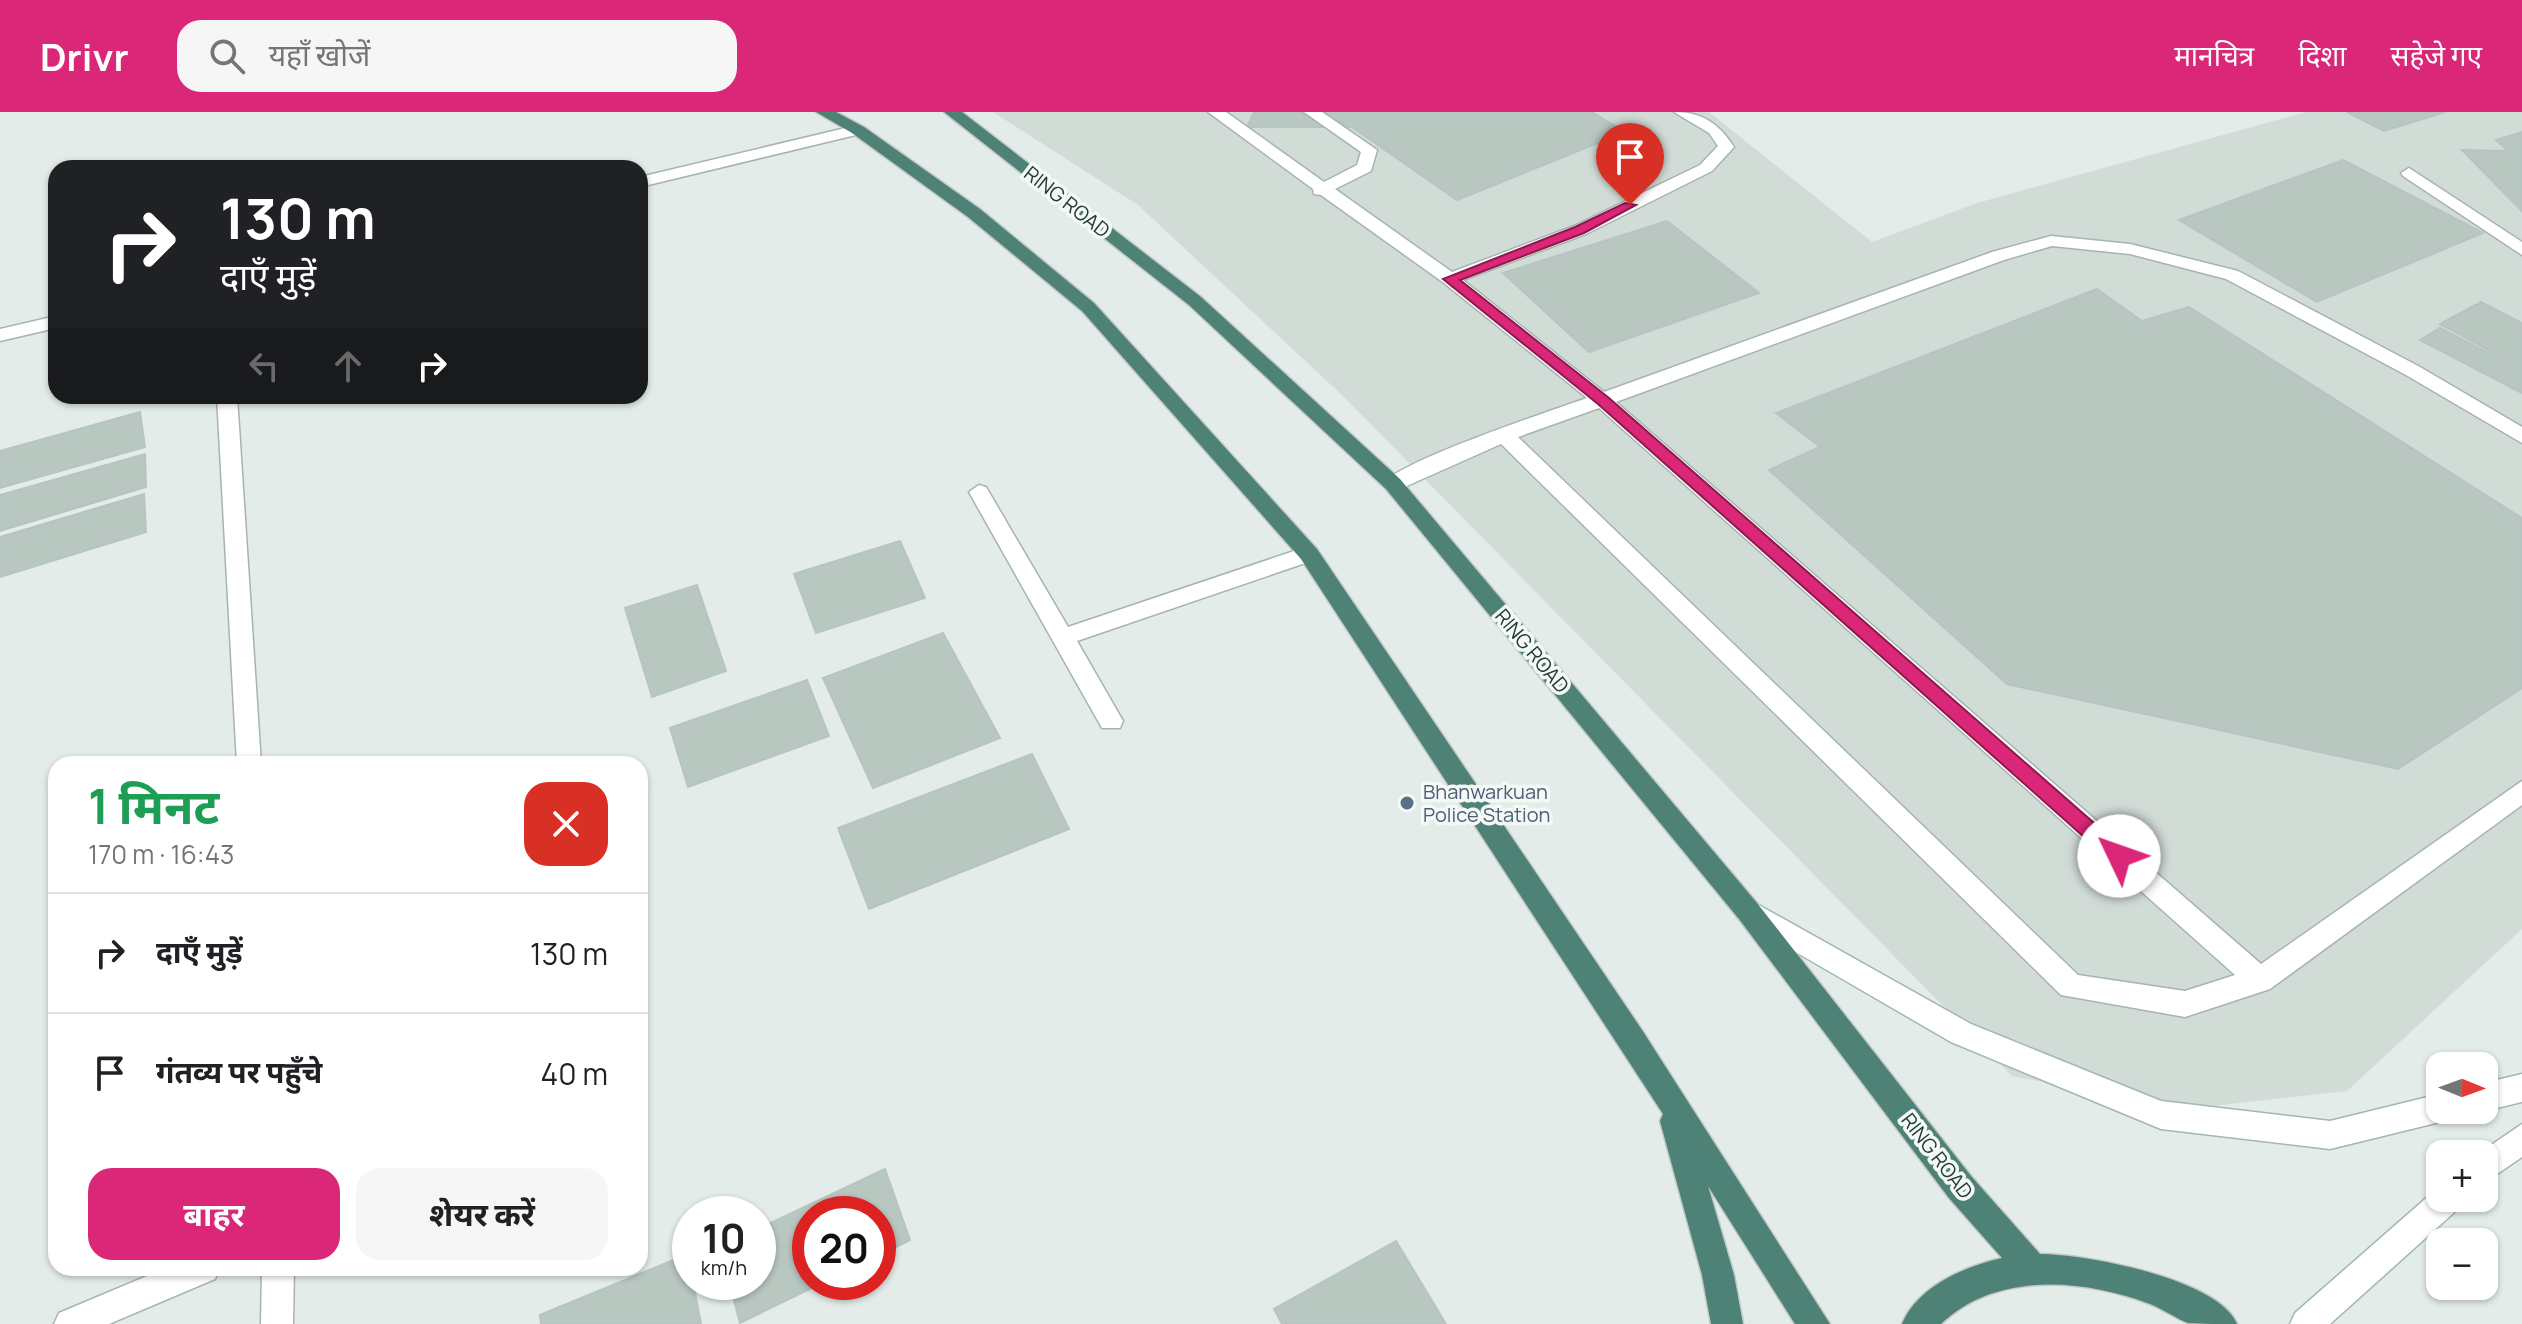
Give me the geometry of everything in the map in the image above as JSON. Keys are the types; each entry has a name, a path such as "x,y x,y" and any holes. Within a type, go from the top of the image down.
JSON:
{"highway":[{"path":"824,112 858,130 974,213 1088,307 1309,554 1668,1096 1814,1324"},
{"name":"RING ROAD","path":"952,112 1195,301 1393,484 1748,911 1960,1187 2031,1268"},
{"path":"1668,1096 1718,1275 1727,1324"},
{"path":"1918,1324 1928,1310 1975,1281 2031,1268 2089,1270 2148,1287 2221,1324"}],"street":[{"path":"1216,112 1320,190 1450,279 1603,401 2260,980"},
{"path":"1312,112 1369,150 1365,168 1320,190"},
{"path":"1450,279 1580,230 1706,168 1726,147 1715,130 1682,112"},
{"path":"648,180 858,130"},
{"path":"2409,173 2522,250"},
{"path":"1393,484 1421,469 1504,435 1998,256 2051,241 2130,249 2232,275 2413,371 2522,436"},
{"path":"0,335 48,324"},
{"path":"227,404 249,756"},
{"path":"1504,435 2071,986 2185,1004 2260,980 2522,791"},
{"path":"979,492 1111,721"},
{"path":"1064,637 1309,554"},
{"path":"1748,911 1961,1033 2161,1115 2330,1135 2426,1111"},
{"path":"2498,1094 2522,1088"},
{"path":"2498,1157 2522,1138"},
{"path":"2306,1324 2431,1212"},
{"path":"70,1324 185,1276"},
{"path":"277,1324 278,1276"}],"shaded area":[{"path":"993,112 1709,112 1872,242 1977,203 2306,112 2522,112 2522,929 2347,1091 2186,1109 2012,1076 1345,398 1138,205"}],"building":[{"path":"1254,112 1592,112 1625,132 1457,200 1352,127 1247,127"},
{"path":"2347,112 2445,112 2384,131"},
{"path":"2522,132 2522,211 2462,150 2508,151 2496,140"},
{"path":"2343,160 2483,233 2317,302 2179,220"},
{"path":"1667,221 1759,293 1589,352 1503,273"},
{"path":"2097,289 2142,321 2189,307 2522,518 2522,688 2398,769 2007,684 1769,470 1820,447 1776,413"},
{"path":"2481,302 2522,323 2522,368 2440,324"},
{"path":"2440,328 2522,370 2522,393 2420,340"},
{"path":"140,412 145,447 0,488 0,451"},
{"path":"145,454 146,487 0,531 0,495"},
{"path":"144,494 146,532 0,577 0,537"},
{"path":"900,541 925,598 816,633 794,574"},
{"path":"697,585 726,671 652,697 625,608"},
{"path":"943,633 1000,738 873,788 823,678"},
{"path":"807,680 829,736 688,787 670,728"},
{"path":"1032,754 1069,829 869,909 838,828"},
{"path":"885,1169 895,1196 828,1196"},
{"path":"896,1200 910,1240 896,1247"},
{"path":"792,1213 792,1298 740,1323 734,1300 776,1300 776,1220"},
{"path":"1396,1241 1446,1324 1282,1324 1274,1309"},
{"path":"672,1261 672,1300 696,1300 701,1324 541,1324 540,1315 635,1276 648,1276 648,1270"}],"place":[{"name":"Bhanwarkuan Police Station","path":"1407,803"}],"route":[{"path":"1630,205 1580,230 1450,279 1603,401 2119,856"}]}
